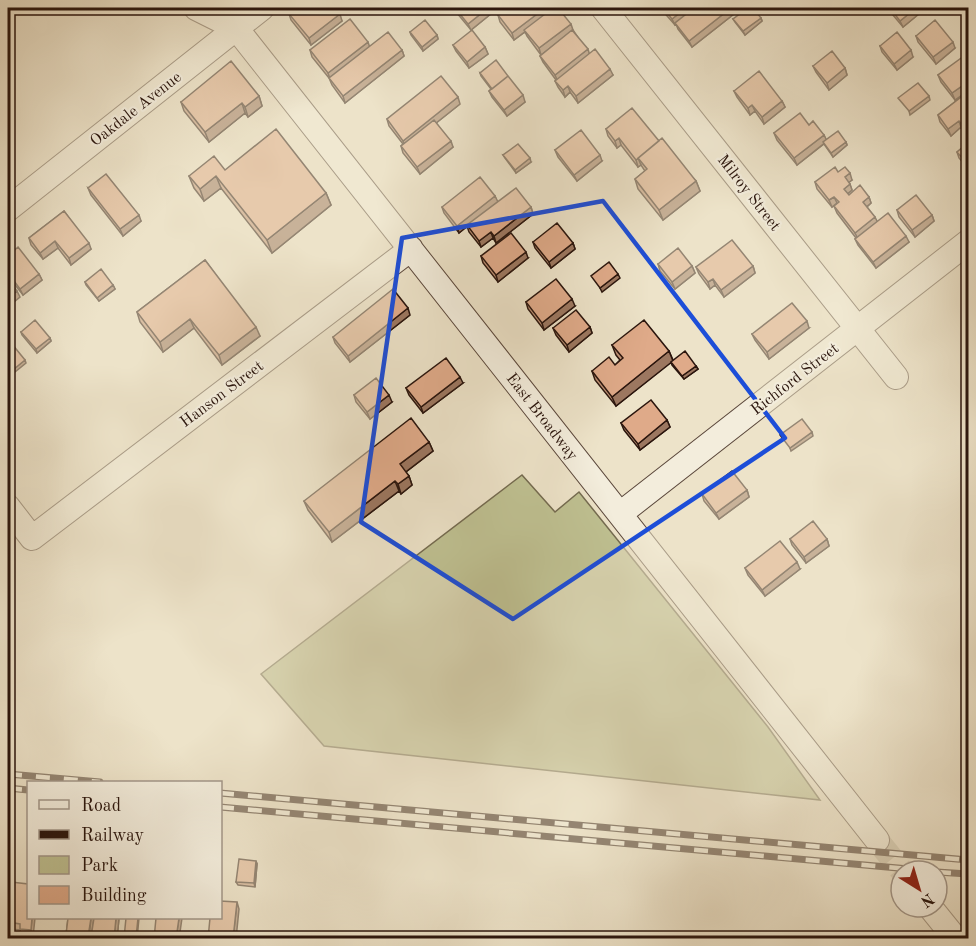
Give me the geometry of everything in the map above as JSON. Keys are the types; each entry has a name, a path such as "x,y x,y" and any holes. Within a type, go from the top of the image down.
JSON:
{"street":[{"name":"East Broadway","path":"196,8 236,28 877,840"},
{"name":"Oakdale Avenue","path":"8,209 262,8"},
{"name":"Milroy Street","path":"603,8 896,377"},
{"name":"Richford Street","path":"620,514 969,242"},
{"name":"Hanson Street","path":"8,507 32,538 411,249"},
{"path":"939,919 955,939"}],"highlighted area":[{"path":"603,201 785,438 513,619 361,522 402,238"}],"green space":[{"path":"522,475 555,512 579,492 768,727 820,800 324,746 261,674"}],"building":[{"path":"297,8 335,8 340,14 309,38 289,14"},
{"path":"455,8 488,8 468,24"},
{"path":"507,8 545,8 512,33 498,15"},
{"path":"553,8 558,8 571,24 539,48 524,30"},
{"path":"663,8 686,8 672,19"},
{"path":"694,8 731,8 689,41 675,23"},
{"path":"748,8 753,8 761,18 743,31 733,19"},
{"path":"890,8 916,8 900,21"},
{"path":"350,19 368,42 328,73 310,50"},
{"path":"425,20 437,35 422,47 410,32"},
{"path":"935,20 953,42 933,57 916,36"},
{"path":"472,30 485,47 467,62 453,45"},
{"path":"572,30 588,49 555,75 540,56"},
{"path":"388,32 402,50 343,96 329,78"},
{"path":"897,32 911,50 894,64 880,46"},
{"path":"595,49 610,69 576,96 568,86 563,90 555,81"},
{"path":"832,51 845,68 827,83 813,66"},
{"path":"964,56 969,62 969,81 952,93 938,75"},
{"path":"496,60 508,76 492,89 480,73"},
{"path":"231,61 259,96 245,107 242,103 205,132 181,102"},
{"path":"759,71 782,101 762,117 752,105 748,108 734,91"},
{"path":"441,76 458,97 403,141 387,119"},
{"path":"508,76 523,95 504,110 489,91"},
{"path":"918,83 929,96 909,111 898,98"},
{"path":"969,91 969,129 967,131 959,121 948,129 938,115"},
{"path":"632,108 659,141 636,160 619,138 615,141 606,129"},
{"path":"800,113 809,125 813,121 824,135 794,158 774,133"},
{"path":"434,120 451,141 417,167 401,146"},
{"path":"276,129 326,193 267,240 216,176 200,189 189,176 214,156 225,170"},
{"path":"581,130 600,155 574,175 555,150"},
{"path":"838,131 846,142 831,153 823,142"},
{"path":"662,138 696,181 659,210 635,179 647,169 638,158"},
{"path":"969,142 969,166 957,152"},
{"path":"518,144 530,158 515,170 503,155"},
{"path":"835,167 838,172 845,167 850,173 845,177 850,184 844,189 849,195 860,185 869,197 863,202 875,217 855,233 834,206 839,202 834,197 829,200 815,182"},
{"path":"106,174 139,215 120,229 88,188"},
{"path":"480,177 495,196 457,226 442,207"},
{"path":"516,188 531,207 494,236 491,232 479,241 467,225"},
{"path":"916,195 932,215 912,230 897,210"},
{"path":"64,211 89,243 69,258 55,241 40,253 29,238"},
{"path":"888,213 906,236 873,262 855,239"},
{"path":"557,223 573,243 549,262 533,242"},
{"path":"511,233 526,252 496,275 481,256"},
{"path":"732,240 753,266 721,290 713,279 708,282 696,267"},
{"path":"18,247 39,274 20,289 8,273 8,256"},
{"path":"678,248 692,266 672,282 658,264"},
{"path":"205,260 256,327 219,355 190,319 160,342 137,312"},
{"path":"609,262 618,274 600,288 591,276"},
{"path":"101,269 113,285 97,298 85,282"},
{"path":"8,278 17,291 8,298"},
{"path":"556,279 572,299 542,323 526,302"},
{"path":"393,289 408,308 348,356 333,337"},
{"path":"792,303 807,321 767,352 752,334"},
{"path":"576,310 590,327 567,345 553,328"},
{"path":"35,320 50,338 36,349 21,332"},
{"path":"644,320 669,351 612,397 592,371 609,357 615,365 623,358 612,345"},
{"path":"12,344 25,360 14,369 8,361 8,348"},
{"path":"685,351 696,366 682,376 671,362"},
{"path":"446,358 460,377 421,407 406,388"},
{"path":"376,378 389,395 367,412 354,395"},
{"path":"651,400 667,420 638,444 621,423"},
{"path":"411,418 429,442 400,464 409,476 398,484 395,481 329,532 304,501"},
{"path":"802,419 812,432 790,448 780,435"},
{"path":"732,471 747,490 716,513 702,494"},
{"path":"813,521 827,539 804,557 790,539"},
{"path":"780,541 797,562 762,590 745,568"},
{"path":"8,826 11,827 8,853"},
{"path":"239,859 256,861 254,883 236,882"},
{"path":"11,882 27,884 27,919 32,919 31,930 20,929 20,924 8,922"},
{"path":"222,901 237,902 233,939 208,939 210,919 222,919"},
{"path":"68,919 91,919 88,937 66,935"},
{"path":"94,919 116,919 114,939 91,937"},
{"path":"126,919 138,919 136,938 124,938"},
{"path":"156,919 179,919 176,939 154,939"}],"tunnel":[{"path":"877,840 892,859"}],"railway":[{"path":"8,774 88,781"},
{"path":"8,788 27,790"},
{"path":"222,793 968,860"},
{"path":"222,807 889,867"},
{"path":"949,873 968,874"}]}
